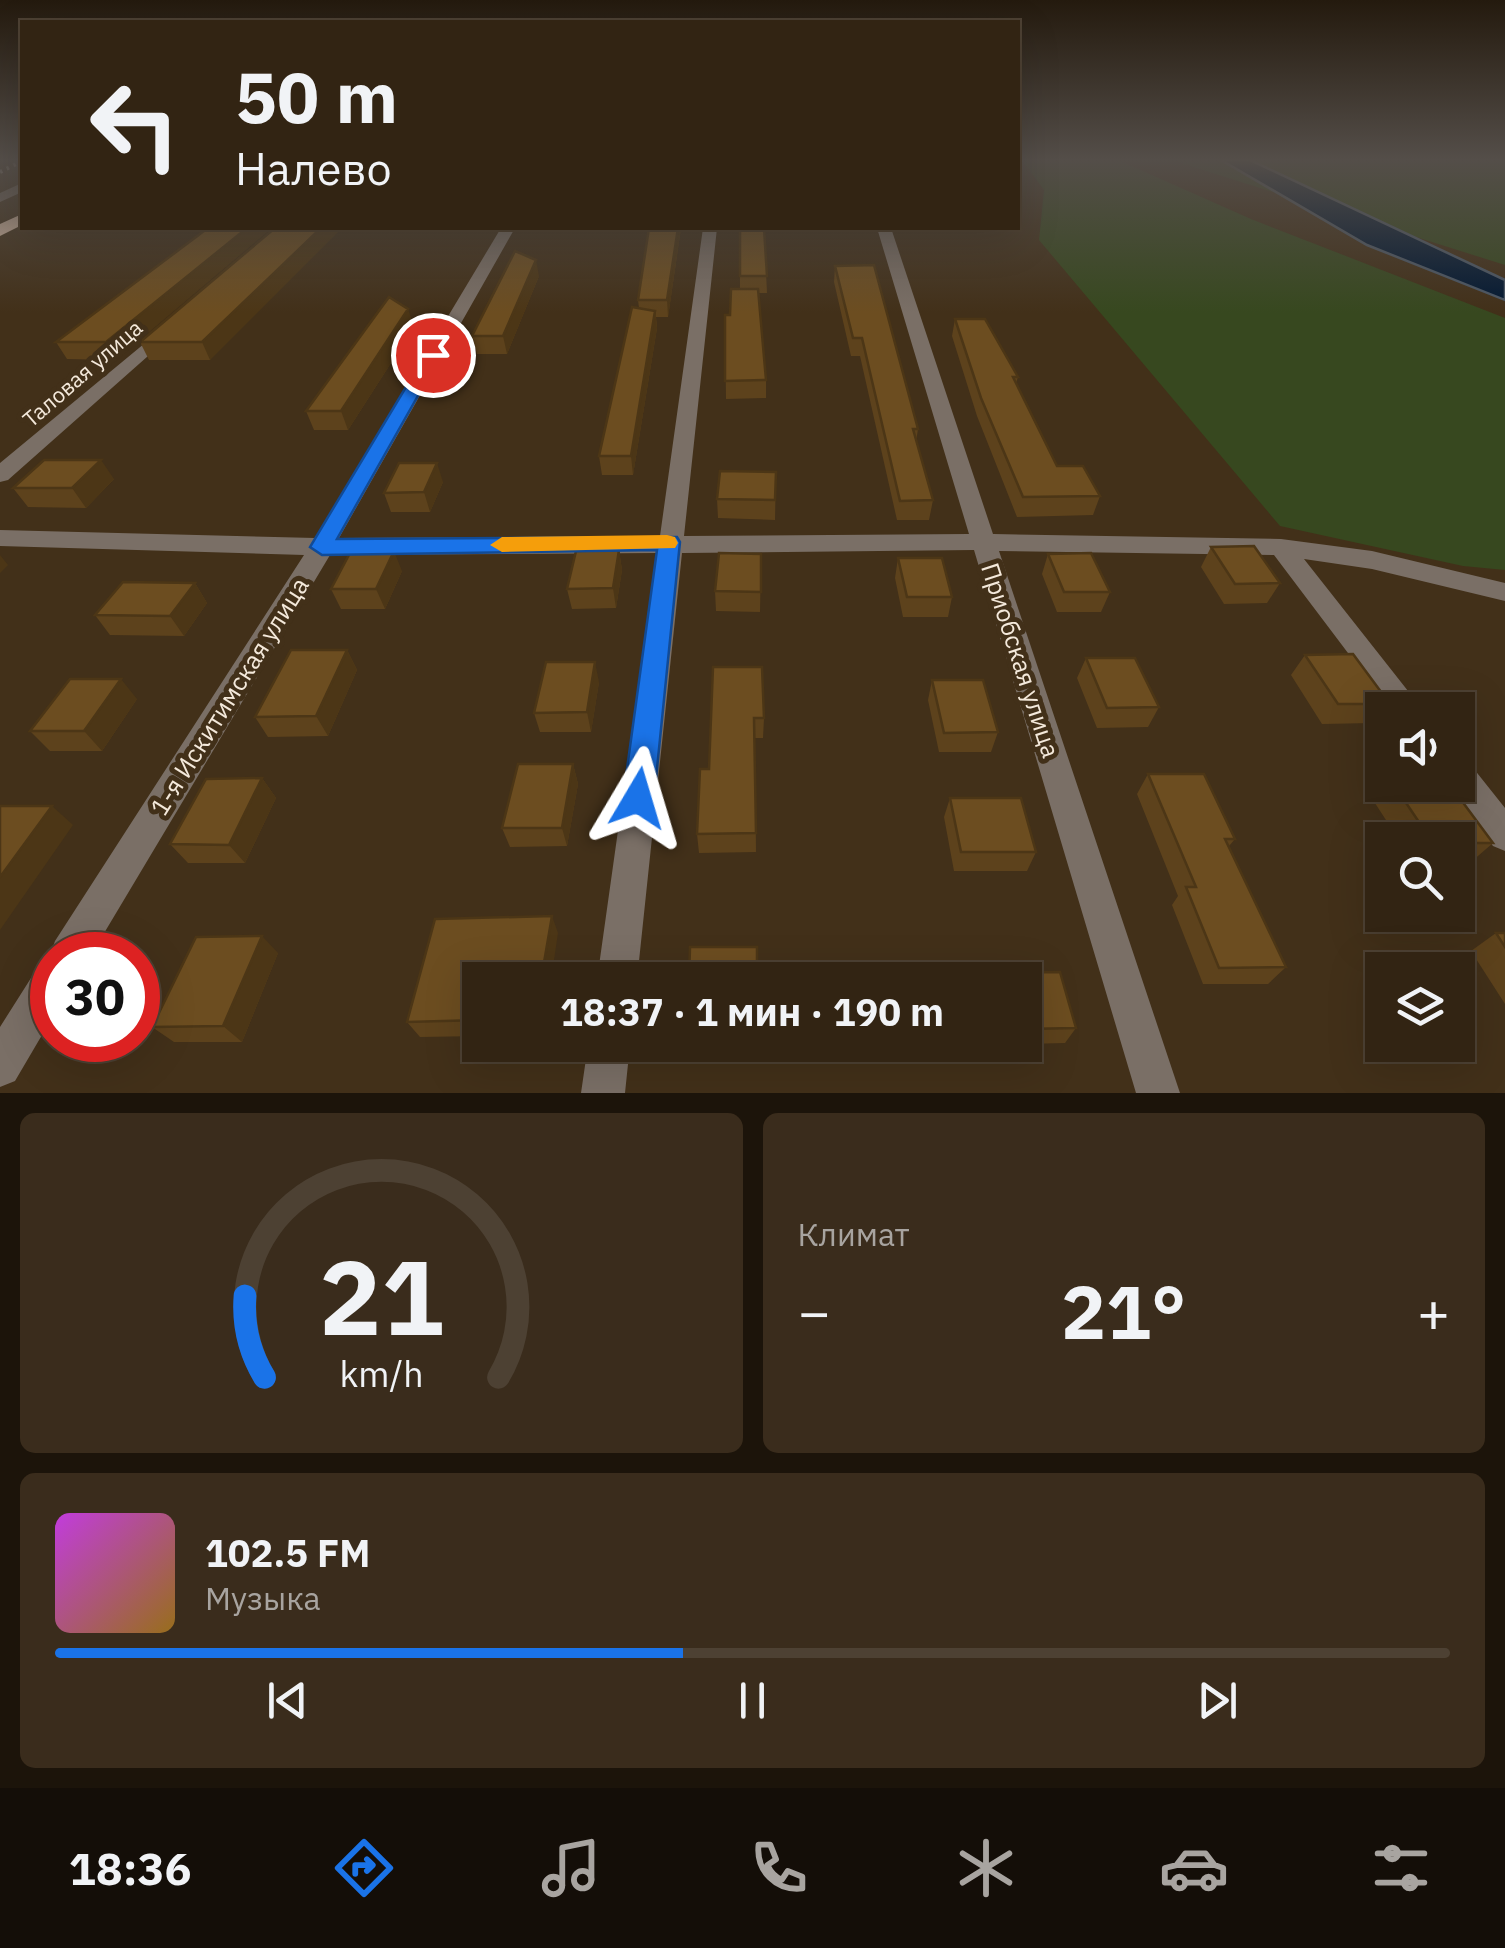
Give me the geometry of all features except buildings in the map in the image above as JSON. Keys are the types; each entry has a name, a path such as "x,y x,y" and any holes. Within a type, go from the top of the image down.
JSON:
{"street":[{"name":"1-я Искитимская улица","path":"83,932 322,547 507,230"},
{"path":"618,962 710,230"},
{"name":"Приобская улица","path":"885,230 1158,1093"},
{"name":"Таловая улица","path":"0,475 180,318"},
{"path":"0,538 322,547 669,542 1281,547 1372,560 1505,592"},
{"path":"1281,547 1394,692"},
{"path":"1475,796 1505,835"},
{"path":"0,1066 30,1017"},
{"path":"603,1093 607,1062"}],"green space":[{"path":"1042,211 1233,211 1505,318 1505,570 1463,566 1280,526 1039,240"},
{"path":"1333,211 1505,211 1505,265"}],"water":[{"path":"1309,211 1358,211 1505,280 1505,300 1367,245"}],"slow traffic":[{"path":"502,545 667,543"}],"route":[{"path":"433,355 322,547 669,542 638,798"}]}
